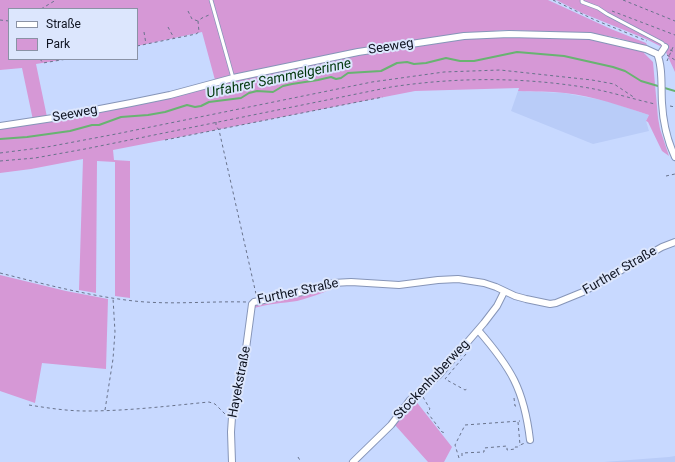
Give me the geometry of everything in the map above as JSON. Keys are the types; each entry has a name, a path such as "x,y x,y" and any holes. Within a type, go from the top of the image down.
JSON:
{"street":[{"name":"Seeweg","path":"0,126 41,120 170,95 233,78 358,52 475,35 548,34 590,36 646,49 655,53 662,52"},
{"path":"662,52 662,104 666,131 675,157"},
{"name":"Further Straße","path":"255,302 341,282 399,285 458,279 496,287 504,292 550,304 563,302 662,247 675,242"},
{"name":"Stockenhuberweg","path":"352,462 391,425 410,400 439,375 478,330 496,306 504,292"},
{"name":"Hayekstraße","path":"232,462 232,417 245,356 251,307 255,302"},
{"path":"478,330 505,362 510,371 524,405 530,440"}],"lane":[{"path":"211,0 233,78"},
{"path":"582,0 582,2 598,8 662,43 662,52"}],"path":[{"path":"43,8 56,0"},
{"path":"553,0 595,20 649,42"},
{"path":"623,0 675,21"},
{"path":"609,10 675,35"},
{"path":"188,11 192,19 198,22"},
{"path":"198,22 202,18 215,13"},
{"path":"138,46 199,32 198,22"},
{"path":"168,27 174,38"},
{"path":"144,32 147,44"},
{"path":"662,65 669,56 673,47"},
{"path":"662,52 675,60"},
{"path":"41,60 43,62 58,60"},
{"path":"0,153 33,150 372,82 444,72 500,70 592,80 614,84 637,99"},
{"path":"0,162 49,155 391,87 441,81 493,79 524,80 591,88 662,104"},
{"path":"165,140 383,97"},
{"path":"216,122 216,128 219,130 255,302"},
{"path":"666,176 675,174"},
{"name":"Further Straße","path":"0,273 50,286 113,298 157,303 255,302"},
{"path":"105,410 114,346 115,332 113,298"},
{"path":"466,354 445,379 465,390 467,389"},
{"path":"420,392 430,409 427,412 442,432 446,433"},
{"path":"514,396 515,406 520,406"},
{"path":"29,405 85,411 171,407 209,402 215,404 227,415 232,417"},
{"path":"518,421 520,445"},
{"path":"459,458 455,444 465,425 522,421"},
{"path":"462,456 462,453 484,452 484,448 507,446 507,450 515,449 514,447 519,447 520,445 530,442 530,440"},
{"path":"298,457 301,462"}],"shaded area":[{"path":"518,91 564,93 607,101 649,115 646,121 649,131 593,144 511,111"},
{"path":"675,456 675,462 604,462 669,457"}],"green space":[{"path":"0,0 548,0 611,29 646,43 647,45 645,46 618,38 591,33 505,30 469,33 343,52 215,80 202,32 138,46 138,8 8,8 8,60 61,60 36,64 47,117 33,120 22,68 0,70"},
{"path":"556,0 675,0 675,72 664,48 646,39 582,13"},
{"path":"516,37 594,39 644,51 644,53 653,62 658,118 669,156 662,151 648,122 646,121 649,115 586,96 559,92 518,91 519,88 415,91 113,150 114,160 130,161 130,298 115,296 115,162 97,161 96,293 79,290 83,159 31,169 0,173 0,128 51,122 106,111 238,80 342,58 473,38"},
{"path":"0,275 66,291 108,299 106,369 42,363 35,403 0,391"},
{"path":"347,284 297,301 254,308 256,304 322,288"},
{"path":"415,400 452,447 444,462 428,462 395,425"}],"waterway":[{"name":"Urfahrer Sammelgerinne","path":"0,139 70,131 92,125 99,125 121,117 165,112 187,105 195,107 201,106 209,102 241,98 249,93 257,91 273,92 283,86 292,84 331,77 336,79 341,78 348,73 381,71 397,63 426,63 446,58 460,61 474,61 517,52 564,56 613,67 625,71 641,81 675,91"}]}
